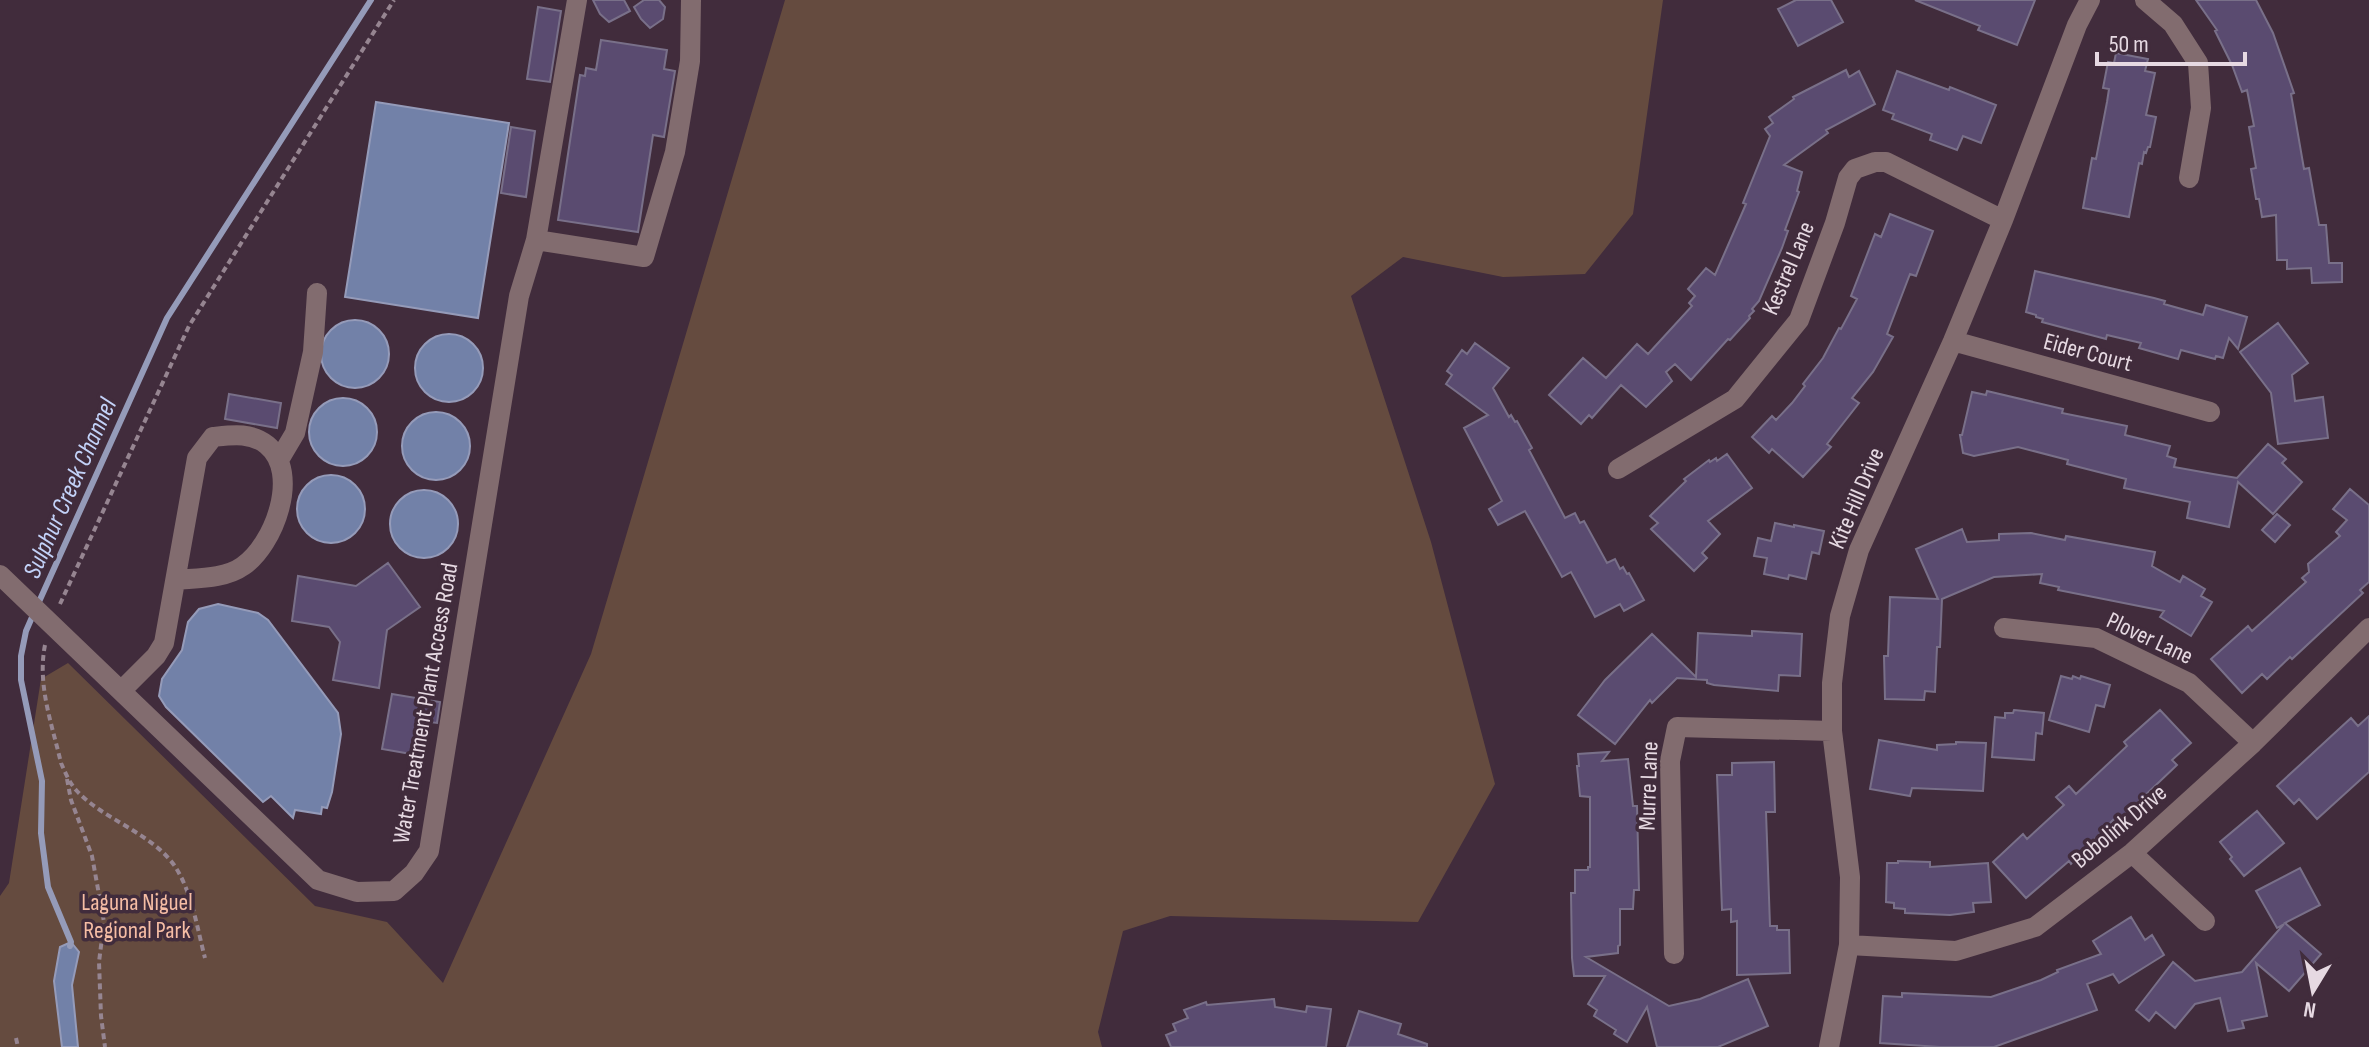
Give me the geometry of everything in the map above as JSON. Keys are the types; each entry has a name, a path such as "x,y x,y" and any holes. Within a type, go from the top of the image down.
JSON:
{"street":[{"name":"Water Treatment Plant Access Road","path":"7,582 54,638 121,691 318,880 357,892 394,891 414,873 429,851 519,296 536,240 577,0"},
{"path":"536,240 644,257 675,152 690,61 691,0"},
{"name":"Kite Hill Drive","path":"1829,1047 1849,945 1850,877 1832,731 1832,683 1840,616 1859,550 1953,341 2003,220 2051,89 2090,0"},
{"path":"2145,0 2173,24 2198,63 2201,108 2189,178"},
{"name":"Kestrel Lane","path":"1618,469 1735,399 1799,320 1848,178 1855,169 1875,162 1886,162 2003,220"},
{"path":"279,460 295,433 313,352 317,293"},
{"name":"Eider Court","path":"1953,341 2210,412"},
{"path":"121,691 156,656 164,643 197,458 213,437 242,434 266,444 279,460 282,481 281,502 271,533 242,567 222,575 176,580"},
{"name":"Plover Lane","path":"2004,628 2096,638 2189,683 2253,743"},
{"name":"Bobolink Drive","path":"1849,945 1956,951 2035,927 2132,853 2253,743 2369,628"},
{"name":"Murre Lane","path":"1674,954 1670,761 1677,727 1832,731"},
{"path":"2132,853 2205,921"}],"path":[{"path":"59,606 189,326 394,0"},
{"path":"54,638 42,666 44,687 66,774 78,792 153,844 172,862 186,889 205,958"},
{"path":"66,774 71,800 92,856 104,922 99,962 105,1047"},
{"path":"16,1038 18,1047"}],"green space":[{"name":"Laguna Niguel Regional Park","path":"785,0 1663,0 1633,214 1585,274 1503,277 1403,257 1351,296 1431,542 1495,784 1418,922 1170,916 1123,931 1098,1032 1102,1047 0,1047 0,896 9,883 41,679 68,663 315,906 387,922 443,983 591,654"}],"water":[{"path":"376,102 509,123 478,318 345,297"},
{"path":"355,320 379,330 389,354 379,378 355,388 331,378 321,354 331,330"},
{"path":"449,334 462,336 473,344 481,355 481,381 473,392 462,400 449,402 436,400 425,392 417,381 415,368 417,355 425,344 436,336"},
{"path":"343,398 367,408 377,432 367,456 343,466 319,456 309,432 319,408"},
{"path":"436,412 460,422 470,446 460,470 436,480 412,470 402,446 412,422"},
{"path":"331,475 344,477 355,485 363,496 363,522 355,533 344,541 331,543 318,541 307,533 299,522 297,509 299,496 307,485 318,477"},
{"path":"424,490 437,492 448,500 456,511 456,537 448,548 437,556 424,558 411,556 400,548 392,537 390,524 392,511 400,500 411,492"},
{"path":"218,604 258,613 268,620 338,713 341,734 332,792 327,808 322,807 321,814 295,810 293,818 271,796 263,802 166,707 159,696 162,679 182,650 188,622 199,609"},
{"path":"71,942 79,952 72,985 78,1047 62,1047 54,981 60,947"}],"building":[{"path":"593,0 624,0 630,11 609,22 600,14"},
{"path":"644,0 659,0 665,7 663,19 650,28 634,7"},
{"path":"1796,0 1831,0 1843,22 1798,46 1778,9"},
{"path":"1915,0 2035,0 2017,45 1978,30 1980,26"},
{"path":"2196,0 2256,0 2273,33 2294,93 2291,94 2304,169 2309,168 2319,225 2326,225 2329,263 2342,263 2342,282 2312,283 2311,268 2287,269 2287,260 2277,260 2276,215 2262,217 2259,199 2256,199 2251,169 2256,168 2249,127 2254,126 2247,90 2242,92 2217,30"},
{"path":"538,7 561,11 550,82 527,79"},
{"path":"601,40 667,50 664,69 675,71 664,137 653,135 638,232 558,220 580,75 585,76 586,68 596,70"},
{"path":"2116,53 2148,59 2145,71 2155,73 2146,115 2156,117 2150,147 2144,152 2142,164 2139,163 2129,217 2083,208 2107,102 2109,89 2103,88 2108,62 2114,63"},
{"path":"1846,70 1849,77 1859,71 1875,104 1826,130 1828,133 1784,165 1802,172 1799,192 1782,248 1750,318 1691,380 1675,364 1666,372 1672,381 1646,407 1621,385 1592,418 1589,415 1581,424 1549,395 1583,358 1606,378 1637,344 1648,354 1692,306 1689,303 1695,296 1688,289 1706,268 1715,275 1746,204 1743,203 1770,136 1765,129 1773,123 1769,117 1793,97"},
{"path":"1897,71 1996,105 1981,143 1963,136 1957,150 1930,140 1932,134 1892,119 1894,114 1883,110"},
{"path":"511,127 535,131 526,197 501,193"},
{"path":"1890,214 1933,231 1916,276 1910,274 1887,334 1893,337 1873,372 1852,398 1859,403 1827,444 1831,447 1803,477 1772,449 1769,453 1752,437 1772,416 1776,420 1792,403 1841,329 1857,299 1851,296 1875,234 1881,237"},
{"path":"2035,271 2154,298 2203,315 2206,305 2247,317 2238,349 2229,338 2223,358 2216,356 2215,359 2181,350 2178,359 2139,348 2141,343 2107,335 2106,339 2042,322 2043,319 2026,312"},
{"path":"2278,323 2308,363 2292,375 2295,401 2323,397 2328,438 2278,444 2271,393 2240,352"},
{"path":"1475,343 1509,368 1493,388 1532,448 1529,450 1565,518 1575,513 1580,523 1584,521 1607,563 1615,559 1620,569 1623,567 1629,573 1644,600 1624,611 1620,604 1595,617 1571,572 1562,577 1525,511 1498,525 1489,509 1502,501 1464,428 1488,415 1446,384 1452,375 1447,371 1462,350 1467,354"},
{"path":"1987,391 2063,409 2062,413 2127,426 2125,435 2170,446 2167,456 2176,459 2174,467 2237,478 2268,444 2286,459 2282,463 2302,482 2273,514 2238,482 2229,527 2187,518 2190,502 2124,488 2126,479 2067,464 2068,460 2018,447 1974,456 1963,453 1960,435 1972,392 1986,395"},
{"path":"229,394 281,403 277,428 225,419"},
{"path":"1727,454 1752,488 1708,521 1720,534 1702,553 1707,558 1694,571 1651,529 1658,523 1650,516 1686,481 1684,479 1709,460 1716,458 1717,461"},
{"path":"2350,489 2369,505 2369,582 2360,590 2363,593 2292,659 2290,657 2267,679 2262,674 2242,693 2211,659 2248,626 2252,631 2306,582 2302,578 2309,572 2308,564 2340,536 2336,532 2347,520 2333,509"},
{"path":"2277,514 2290,525 2275,542 2262,530"},
{"path":"1775,523 1824,531 1819,554 1812,552 1806,579 1764,574 1767,558 1754,556 1758,538 1771,541"},
{"path":"1962,529 1967,542 1999,540 1999,534 2031,533 2155,552 2152,566 2180,582 2183,576 2205,589 2201,596 2212,602 2191,636 2160,617 2164,611 2058,590 2059,587 2040,583 2042,574 1994,577 1942,599 1935,692 1925,691 1924,700 1885,699 1884,656 1888,656 1890,597 1938,599 1916,549"},
{"path":"388,563 420,607 387,630 379,688 333,680 340,642 329,627 292,621 298,576 356,586"},
{"path":"1752,631 1802,634 1800,676 1779,675 1778,691 1677,678 1652,703 1650,700 1615,744 1578,715 1605,680 1652,634 1696,677 1698,633 1752,636"},
{"path":"2061,676 2080,679 2081,676 2110,685 2104,707 2096,705 2089,732 2049,720"},
{"path":"392,694 440,702 437,723 422,721 417,755 382,749"},
{"path":"2014,710 2044,713 2042,734 2036,733 2034,760 1992,757 1995,717 2005,718 2005,713 2013,713"},
{"path":"2160,710 2191,743 2172,760 2177,765 2116,823 2113,820 2071,864 2069,861 2026,898 1993,862 2023,834 2027,839 2064,805 2056,797 2069,786 2076,794 2127,746 2124,742"},
{"path":"2369,716 2369,772 2317,819 2299,799 2294,804 2277,786 2351,718 2358,726"},
{"path":"1879,740 1937,750 1937,745 1956,742 1986,743 1983,791 1912,788 1910,796 1870,789"},
{"path":"1609,752 1602,761 1628,759 1633,806 1637,806 1639,890 1634,890 1633,909 1620,909 1618,953 1586,957 1669,1006 1700,999 1748,979 1768,1026 1718,1047 1657,1047 1647,1007 1627,1042 1614,1034 1616,1030 1594,1016 1597,1010 1588,1004 1605,976 1574,976 1572,958 1571,893 1575,893 1575,870 1588,870 1590,867 1590,797 1580,796 1577,766 1578,754"},
{"path":"1774,762 1775,812 1766,812 1770,926 1777,926 1777,930 1789,930 1790,973 1737,975 1737,921 1731,922 1731,909 1722,910 1717,775 1732,775 1732,763"},
{"path":"2257,811 2284,843 2244,876 2220,842"},
{"path":"1930,862 1930,867 1988,863 1991,902 1973,903 1974,912 1950,915 1905,913 1905,909 1894,908 1894,903 1886,902 1887,863"},
{"path":"2300,868 2320,905 2285,923 2321,954 2289,991 2256,963 2267,1016 2242,1021 2244,1028 2228,1031 2220,998 2195,1004 2175,1028 2156,1012 2149,1021 2136,1010 2173,962 2195,981 2242,972 2284,924 2277,928 2256,891"},
{"path":"2131,917 2145,940 2152,935 2164,955 2119,983 2113,974 2087,984 2097,1010 1994,1047 1880,1043 1883,996 1902,997 1902,993 1991,997 2101,954 2093,941"},
{"path":"1274,999 1275,1007 1306,1012 1307,1006 1331,1009 1326,1047 1171,1047 1166,1035 1176,1031 1173,1024 1188,1018 1184,1010 1206,1002 1207,1005"},
{"path":"1359,1011 1401,1024 1398,1034 1427,1044 1427,1047 1347,1047"}],"waterway":[{"name":"Sulphur Creek Channel","path":"38,604 167,318 371,0"},
{"name":"Sulphur Creek Channel","path":"33,615 21,656 21,680 42,781 41,833 48,887 70,946"}]}
